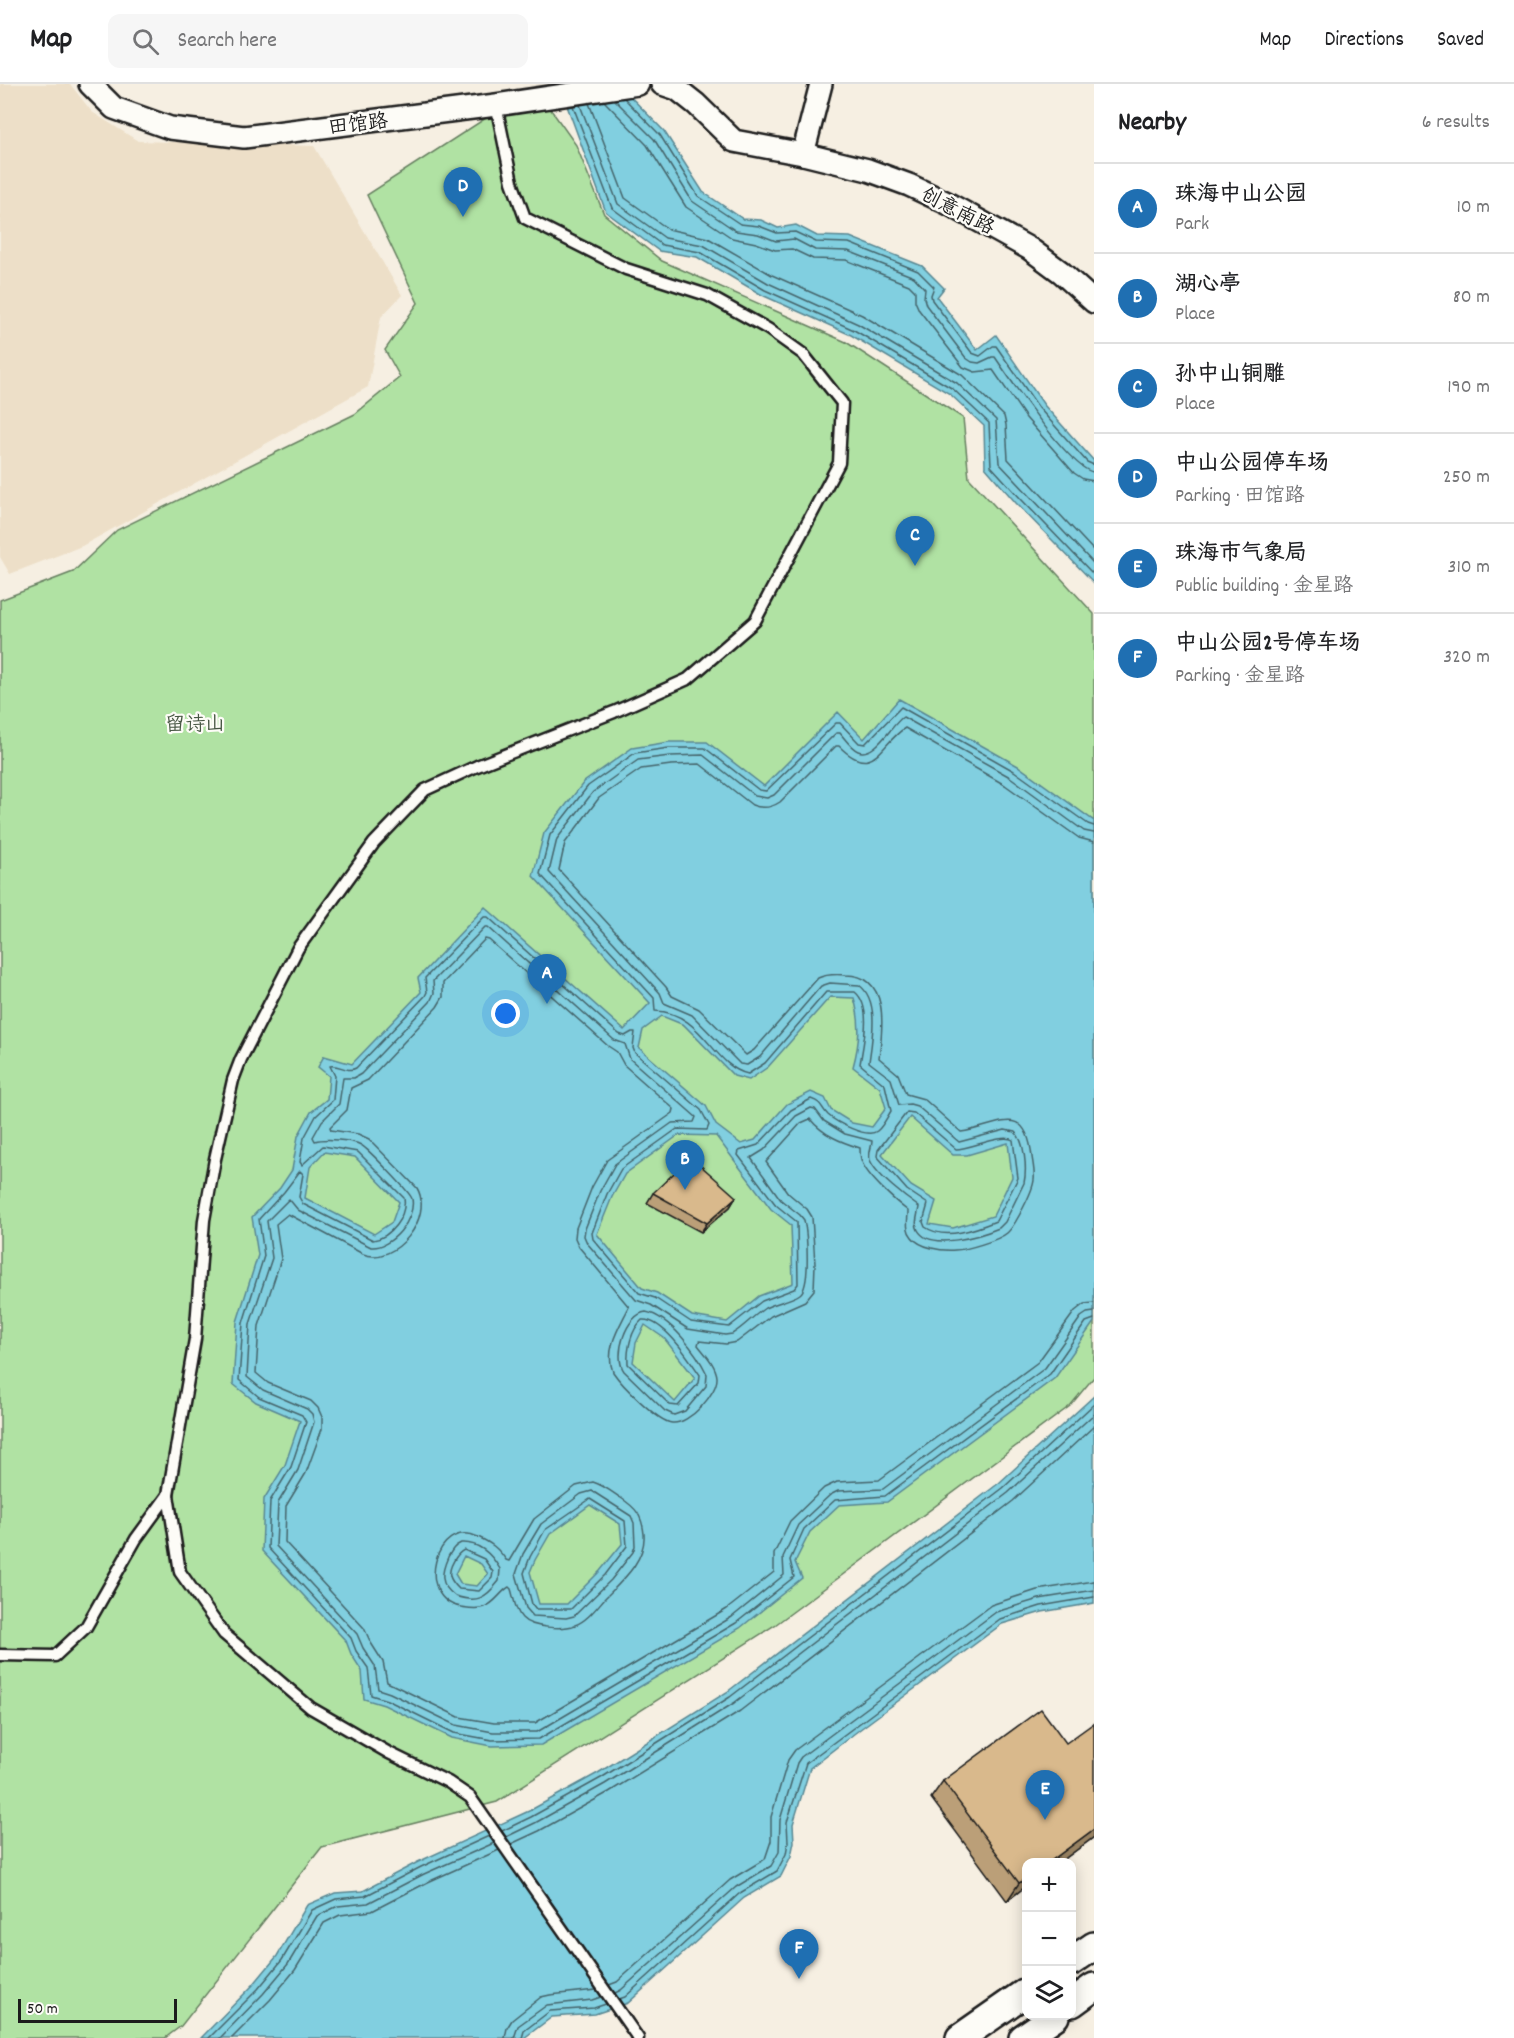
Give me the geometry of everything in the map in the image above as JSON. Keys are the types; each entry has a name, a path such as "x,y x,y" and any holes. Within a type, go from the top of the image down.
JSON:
{"street":[{"name":"田馆路","path":"90,84 114,108 170,128 244,137 534,100 638,84"},
{"path":"662,84 676,89 696,104 734,141 803,154 821,84"},
{"name":"创意南路","path":"803,154 868,170 909,185 947,203 1030,249 1061,272 1094,303"},
{"path":"1076,1958 1094,1946"},
{"path":"1076,2001 1094,1988"},
{"path":"960,2038 1022,1995"},
{"path":"1023,2038 1049,2020"}],"lane":[{"path":"496,105 512,182 525,218 626,268 707,295 768,329 803,354 842,403 839,463 754,621 688,679 614,712 477,766 425,790 374,843 298,948 241,1059 230,1091 204,1220 195,1339 168,1495 180,1572 224,1634 311,1708 470,1797 638,2038"},
{"path":"0,1655 55,1656 86,1627 136,1539 168,1495"}],"shaded area":[{"path":"0,84 70,84 92,112 138,141 314,146 402,295 381,317 368,387 82,546 10,574 0,557"}],"green space":[{"name":"留诗山","path":"549,107 576,145 604,214 662,261 846,342 963,418 969,478 1094,614 1094,1377 1070,1406 775,1625 497,1802 322,1847 181,2026 165,2038 0,2038 0,600 73,572 117,530 355,414 400,377 385,350 418,303 367,195 486,118"}],"water":[{"path":"559,84 618,84 664,131 703,192 743,219 761,220 778,228 796,225 817,236 850,237 922,266 944,288 937,297 977,350 996,335 1044,405 1094,461 1094,583 1016,503 985,467 984,426 950,394 851,335 762,295 697,257 659,251 606,212"},
{"path":"899,699 1018,766 1094,821 1094,1322 1055,1378 887,1502 839,1505 810,1532 795,1562 802,1578 740,1628 541,1745 492,1746 452,1738 384,1705 364,1699 362,1671 346,1641 262,1551 264,1499 285,1465 300,1421 256,1402 233,1384 237,1322 258,1255 252,1217 280,1188 292,1170 298,1136 311,1112 327,1099 329,1076 318,1067 324,1056 352,1064 421,992 418,978 485,907 624,1030 650,1003 533,876 544,833 584,782 632,748 669,742 707,742 764,786 838,712 864,739","holes":["830,997 854,998 859,1032 853,1067 880,1088 886,1108 872,1127 852,1123 831,1110 825,1098 811,1092 787,1104 755,1140 741,1144 716,1125 706,1106 639,1048 643,1030 662,1016 684,1025 734,1076 749,1080 768,1067","910,1117 953,1155 967,1155 1008,1143 1012,1177 993,1216 953,1228 929,1224 936,1201 911,1186 882,1154","679,1135 716,1136 771,1209 791,1225 793,1283 759,1296 727,1322 692,1316 657,1293 642,1288 597,1234 612,1197 625,1174","324,1152 355,1157 399,1202 392,1222 374,1234 305,1198 310,1167","645,1325 664,1338 695,1378 675,1402 633,1362 636,1343","590,1505 620,1524 622,1544 600,1571 567,1604 539,1604 530,1572 550,1534","464,1556 481,1564 488,1574 477,1586 461,1584 455,1574"]},
{"path":"1094,1396 1094,1603 1042,1612 1002,1624 810,1768 793,1824 794,1842 791,1856 781,1876 744,1898 628,2003 595,2014 552,2017 524,2038 201,2038 253,1985 277,1956 307,1905 335,1893 363,1891 418,1862 529,1811 598,1773 727,1692 999,1483"}],"building":[{"path":"691,1157 736,1197 707,1223 653,1193"},
{"path":"1041,1709 1066,1743 1094,1723 1094,1829 1055,1858 1022,1858 1022,1881 1019,1883 943,1781"}],"place":[{"name":"中山公园停车场","path":"463,217"},
{"name":"孙中山铜雕","path":"915,566"},
{"name":"珠海中山公园","path":"547,1004"},
{"name":"湖心亭","path":"685,1190"},
{"name":"珠海市气象局","path":"1045,1820"},
{"name":"中山公园2号停车场","path":"799,1979"}]}
